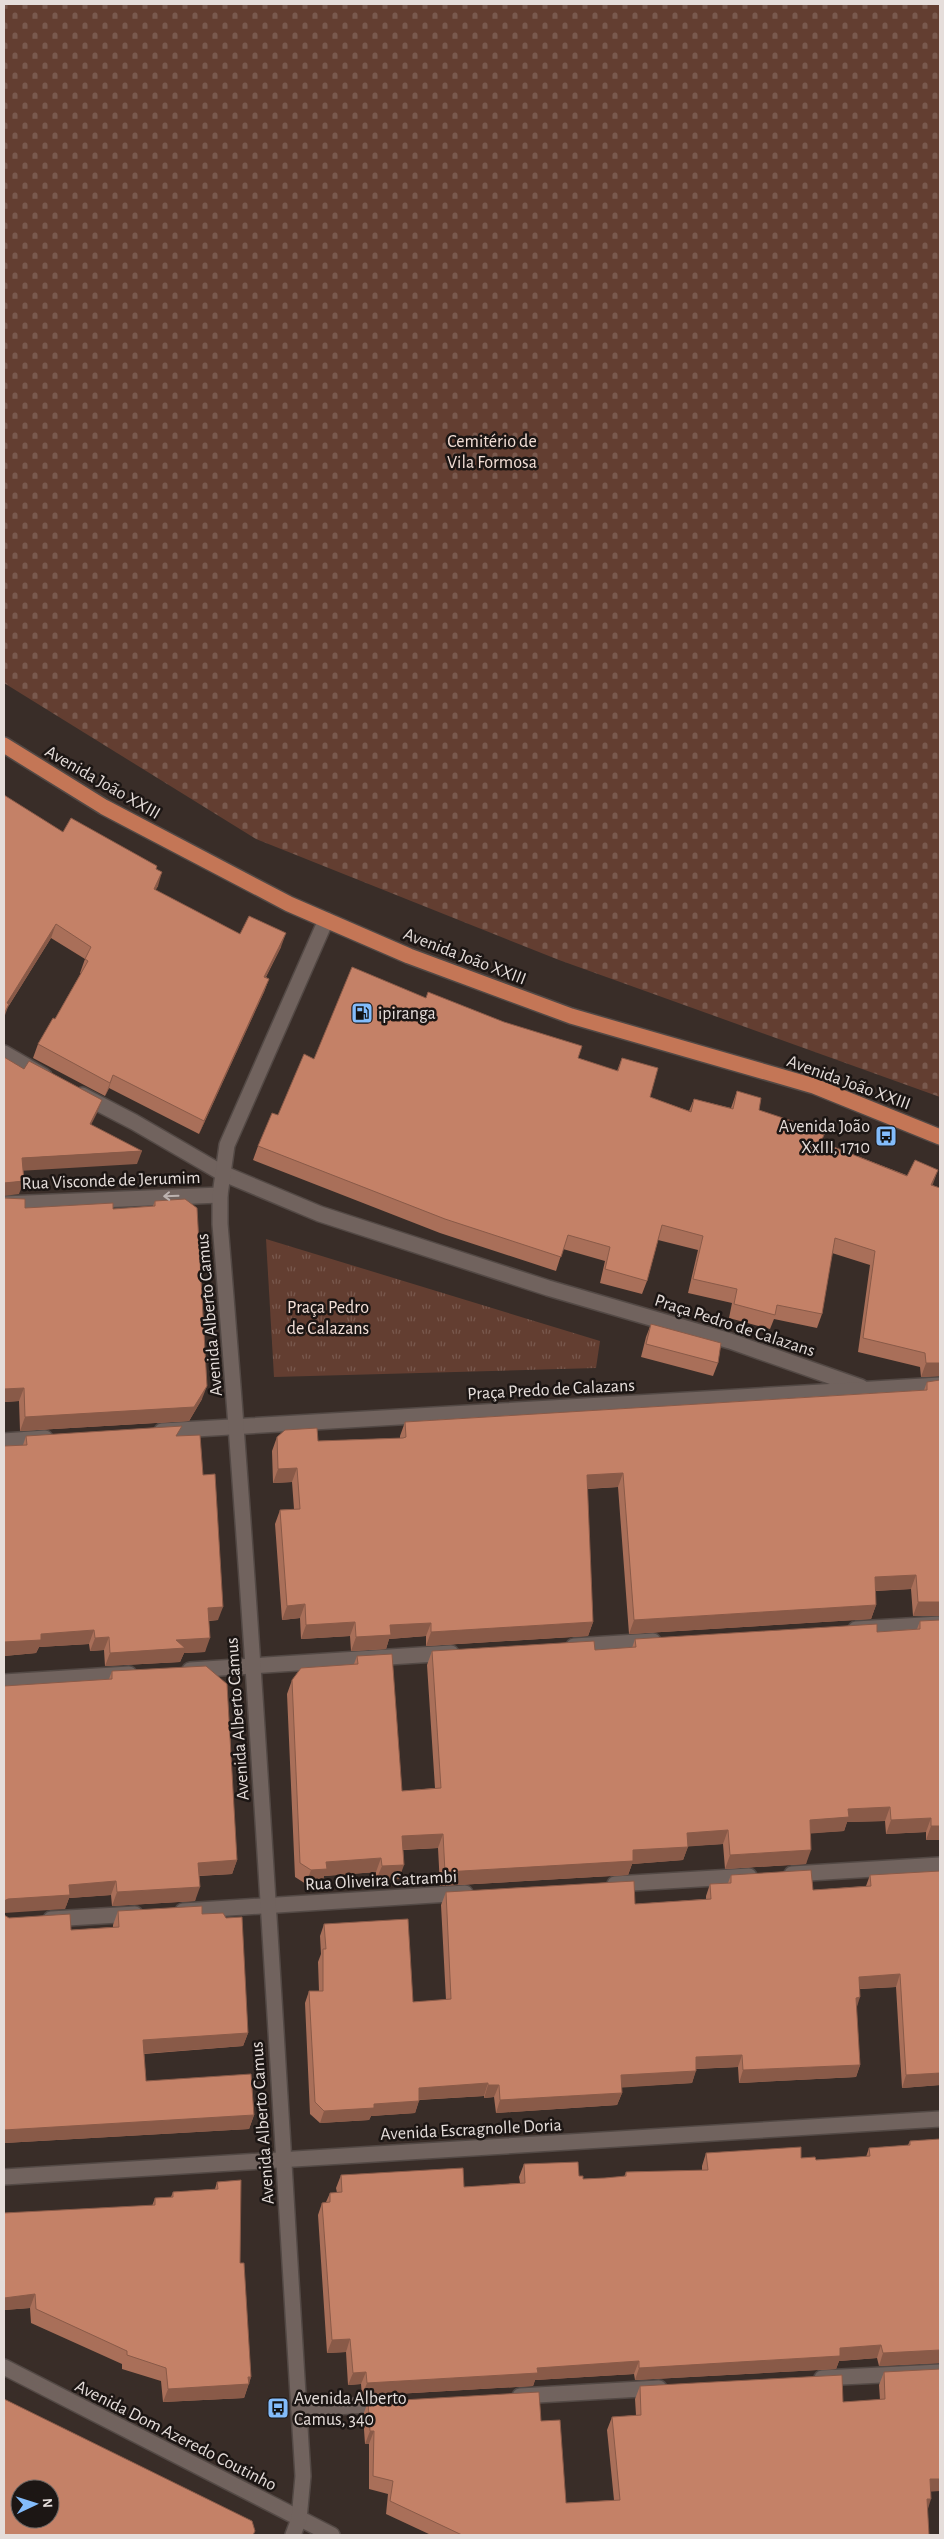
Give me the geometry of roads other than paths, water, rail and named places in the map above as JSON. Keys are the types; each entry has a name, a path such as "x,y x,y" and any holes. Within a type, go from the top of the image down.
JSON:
{"main road":[{"name":"Avenida João XXIII","path":"4,745 104,808 289,904 409,956 571,1016 814,1086 940,1137"}],"street":[{"name":"Avenida Alberto Camus","path":"293,2535 299,2519 303,2476 253,1665 237,1427 220,1224 220,1195 227,1145 326,920"},
{"path":"4,1053 54,1081"},
{"name":"Praça Pedro de Calazans","path":"72,1090 134,1122 222,1173 320,1214 548,1288 730,1341 867,1389"},
{"name":"Rua Visconde de Jerumim","path":"4,1204 220,1195"},
{"name":"Praça Predo de Calazans","path":"150,1432 940,1385"},
{"path":"4,1441 62,1437"},
{"path":"841,1630 940,1624"},
{"path":"562,1646 671,1640"},
{"path":"173,1671 462,1652"},
{"path":"4,1682 143,1673"},
{"path":"782,1874 940,1865"},
{"path":"604,1885 762,1875"},
{"name":"Rua Oliveira Catrambi","path":"170,1911 475,1893"},
{"path":"33,1920 150,1913"},
{"name":"Avenida Escragnolle Doria","path":"4,2177 283,2158 940,2119"},
{"name":"Avenida Dom Azeredo Coutinho","path":"4,2367 332,2535"},
{"path":"804,2380 940,2372"},
{"path":"507,2397 676,2387"},
{"path":"299,2409 398,2403"}],"place":[{"name":"ipiranga","path":"362,1013"},
{"name":"Avenida João XxIII, 1710","path":"886,1136"},
{"name":"Avenida Alberto Camus, 340","path":"278,2408"}],"park label":[{"name":"Cemitério de Vila Formosa","path":"492,451"}]}
